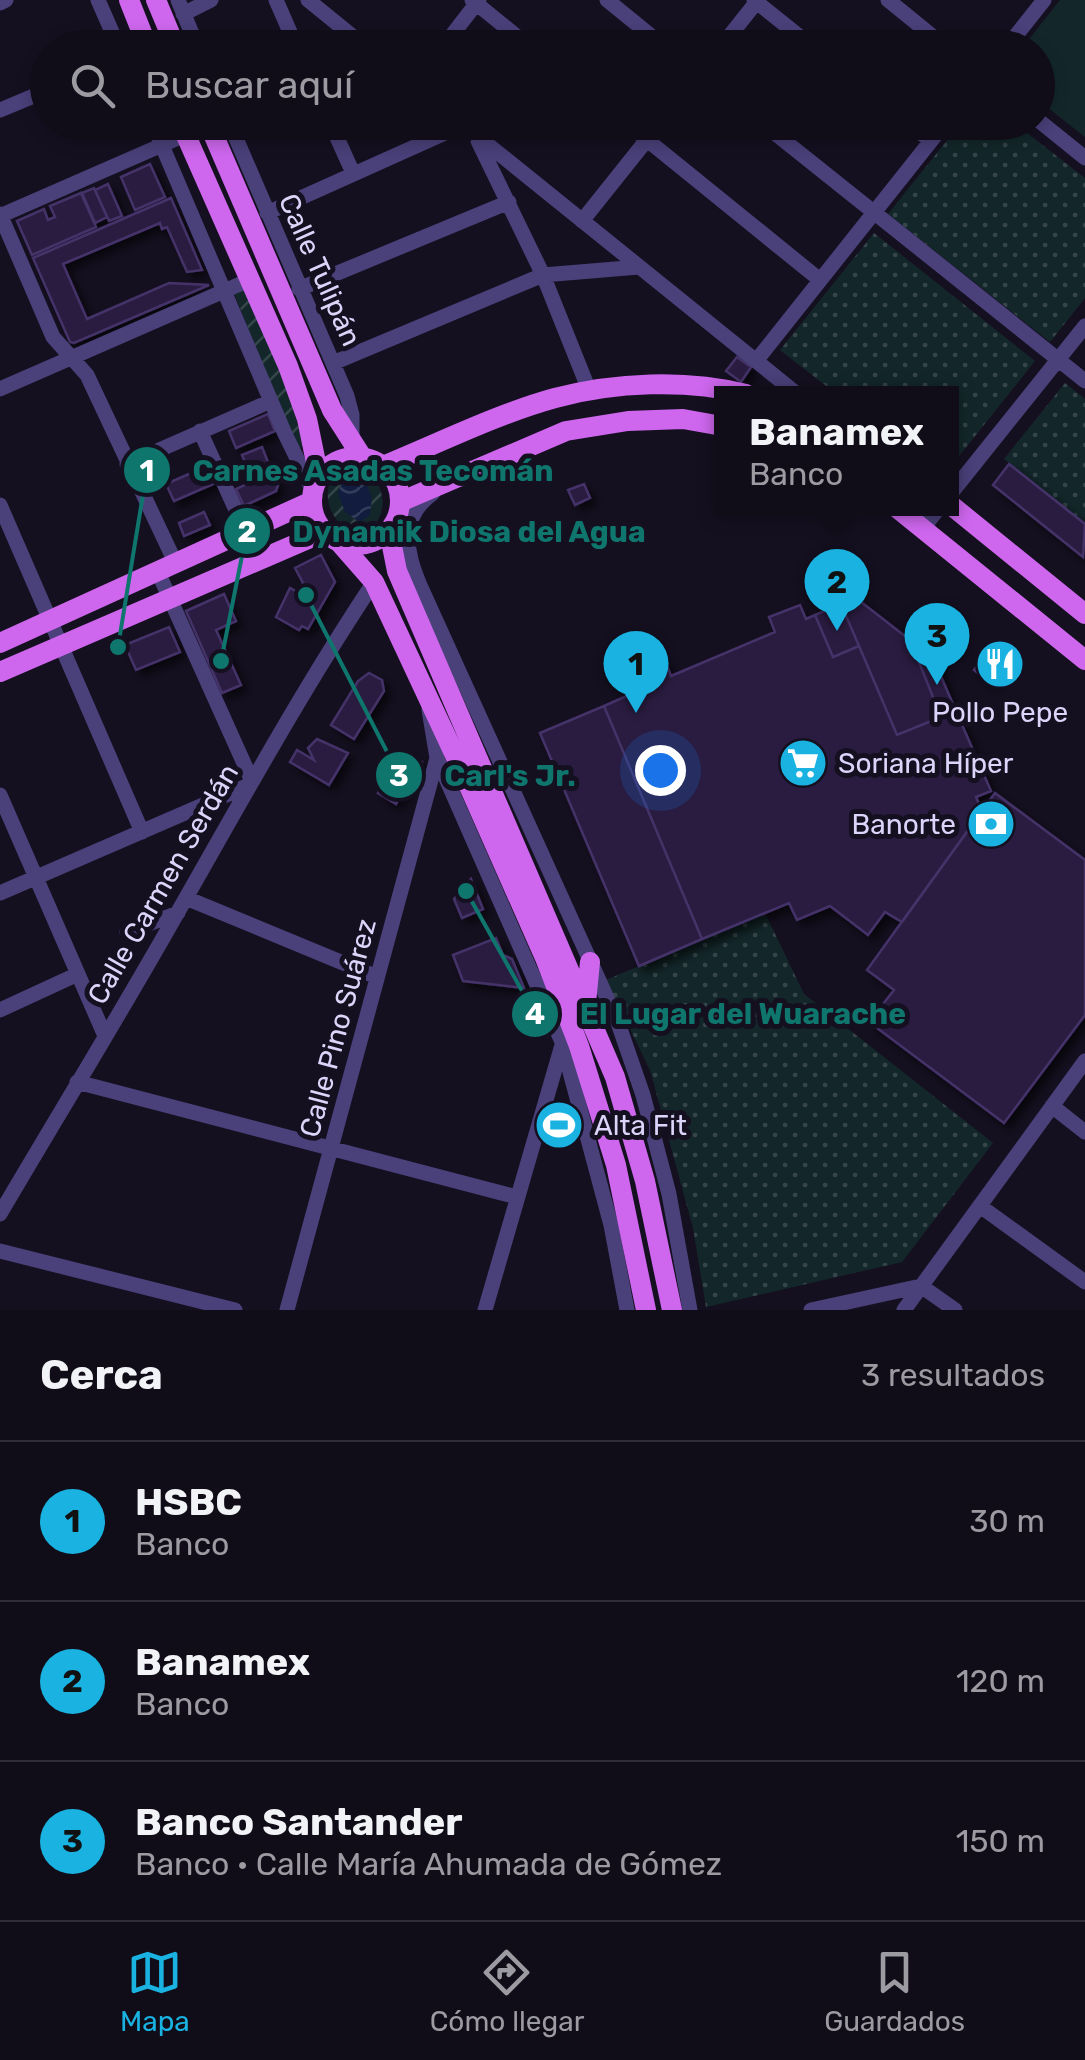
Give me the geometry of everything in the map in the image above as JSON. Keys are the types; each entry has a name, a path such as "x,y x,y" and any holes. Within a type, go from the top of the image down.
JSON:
{"main road":[{"path":"128,0 140,30"},
{"path":"156,0 168,30"},
{"path":"187,140 308,419 318,523 374,582 507,868 569,1020 616,1165 646,1310"},
{"path":"0,672 170,599 331,537 365,544 388,531 395,522 400,502 392,476 357,449 332,410 216,140"},
{"path":"382,466 552,399 589,390 683,386 714,390"},
{"path":"400,502 566,431 628,421 683,419 714,425"},
{"path":"0,643 246,532 314,490 337,461 357,449"},
{"path":"959,512 1085,614"},
{"path":"908,516 1085,660"},
{"path":"388,531 397,571 586,1005 628,1118 672,1310"},
{"path":"443,679 471,696"},
{"path":"586,1005 590,962"}],"street":[{"path":"98,0 111,30"},
{"path":"190,30 180,7 211,0"},
{"path":"276,0 289,30"},
{"path":"308,0 345,30"},
{"path":"607,0 644,30"},
{"path":"888,0 926,30"},
{"path":"455,30 476,1 510,30"},
{"path":"734,30 756,1 792,30"},
{"path":"1019,30 1038,2"},
{"path":"0,110 30,98"},
{"path":"1055,134 1085,158"},
{"path":"160,140 271,400 314,490"},
{"path":"0,893 249,782 170,599 167,568 127,464 86,374 52,338 0,215 168,140"},
{"name":"Calle Tulipán","path":"237,140 333,363 352,415 357,449"},
{"path":"338,140 353,172"},
{"path":"267,213 433,140"},
{"path":"473,140 509,202 543,275 589,390"},
{"path":"481,140 787,386"},
{"path":"582,221 646,140 820,280"},
{"path":"783,140 1085,380"},
{"path":"756,361 931,142 929,140"},
{"path":"299,289 509,202"},
{"path":"333,363 543,275 639,267"},
{"path":"0,390 248,281"},
{"path":"959,483 1085,326"},
{"path":"127,464 271,400"},
{"path":"200,430 246,532"},
{"path":"456,478 419,503 412,516 408,546 419,583 617,1020 644,1095 669,1194 690,1310"},
{"path":"0,505 142,832"},
{"path":"924,528 933,516"},
{"path":"397,571 419,583"},
{"name":"Calle Carmen Serdán","path":"0,1214 178,912 249,782 374,582"},
{"path":"428,701 437,758 562,1042 611,1226 627,1310"},
{"name":"Calle Pino Suárez","path":"287,1310 437,758"},
{"path":"0,795 105,1036"},
{"path":"186,898 378,977"},
{"path":"127,932 178,912"},
{"path":"0,1010 78,974"},
{"path":"484,1310 569,1020"},
{"path":"904,1310 1085,1061"},
{"path":"77,1082 518,1197"},
{"path":"1052,1106 1085,1132"},
{"path":"980,1206 1085,1282"},
{"path":"0,1251 236,1310"},
{"path":"811,1310 922,1286 955,1310"}],"green space":[{"path":"1060,0 1085,0 1085,137 1055,113 1055,30 1036,30"},
{"path":"947,140 1036,140 1085,178 1085,298 1050,342 888,214"},
{"path":"874,233 1035,361 959,456 959,386 826,386 780,350"},
{"path":"245,289 279,365 304,444 297,451 234,293"},
{"path":"1065,383 1085,399 1085,523 1004,459"},
{"path":"351,467 372,476 382,494 380,515 366,532 342,525 329,504 331,481"},
{"path":"765,913 804,994 993,1143 902,1262 706,1307 693,1228 650,1070 606,980"}],"water":[{"path":"357,477 366,484 371,499 369,516 359,522 345,512 338,493 343,480"}],"building":[{"path":"150,164 165,197 135,210 121,177"},
{"path":"108,184 122,216 109,221 95,190"},
{"path":"94,188 107,217 95,223 82,193"},
{"path":"81,193 96,227 32,255 17,221 44,209 48,220 55,217 50,206"},
{"path":"171,198 202,270 187,272 167,227 162,229 160,223 63,264 87,319 169,283 209,285 70,342 33,258"},
{"path":"737,357 751,367 741,382 726,371"},
{"path":"268,414 275,431 236,448 229,431"},
{"path":"262,447 272,472 252,480 242,455"},
{"path":"212,464 220,481 174,501 166,484"},
{"path":"1009,464 1085,524 1083,557 993,485"},
{"path":"272,472 278,485 276,491 244,506 236,489"},
{"path":"584,484 590,498 575,505 568,490"},
{"path":"204,512 210,525 184,536 179,523"},
{"path":"321,555 335,582 308,629 302,626 299,630 276,617 290,588 298,592 303,583 295,568"},
{"path":"224,594 236,621 216,630 241,685 222,693 186,611"},
{"path":"856,598 910,640 941,717 897,735 841,604"},
{"path":"841,604 859,646 833,657 815,615"},
{"name":"Soriana Híper","path":"800,605 806,619 815,615 833,657 859,646 897,735 956,711 991,791 976,797 982,811 902,922 885,912 868,935 830,906 797,920 789,903 702,939 604,706 638,691 632,677 666,663 671,676 775,632 769,617"},
{"path":"169,627 180,652 136,670 125,645"},
{"path":"910,640 933,658 956,711 941,717"},
{"path":"993,646 1011,660 992,684 974,670"},
{"path":"369,673 382,680 384,691 354,739 331,725 358,681"},
{"path":"604,706 702,939 639,966 540,733"},
{"path":"317,739 348,753 329,785 290,762 297,750 314,760 308,748"},
{"path":"401,750 422,762 403,793 383,780"},
{"path":"384,782 402,793 396,804 378,793"},
{"path":"995,793 1085,860 1085,1015 1004,1123 869,1022 894,990 867,970"},
{"path":"471,879 483,909 462,918 454,899"},
{"path":"496,938 503,955 512,959 524,988 463,981 453,955"}],"place":[{"name":"Carl's Jr.","path":"306,595"},
{"name":"Banamex","path":"837,631"},
{"name":"Carnes Asadas Tecomán","path":"118,647"},
{"name":"Dynamik Diosa del Agua","path":"221,661"},
{"name":"Pollo Pepe","path":"1000,664"},
{"name":"Banco Santander","path":"937,685"},
{"name":"HSBC","path":"636,713"},
{"name":"Soriana Híper","path":"803,763"},
{"name":"Banorte","path":"991,824"},
{"name":"El Lugar del Wuarache","path":"466,891"},
{"name":"Alta Fit","path":"559,1125"}]}
